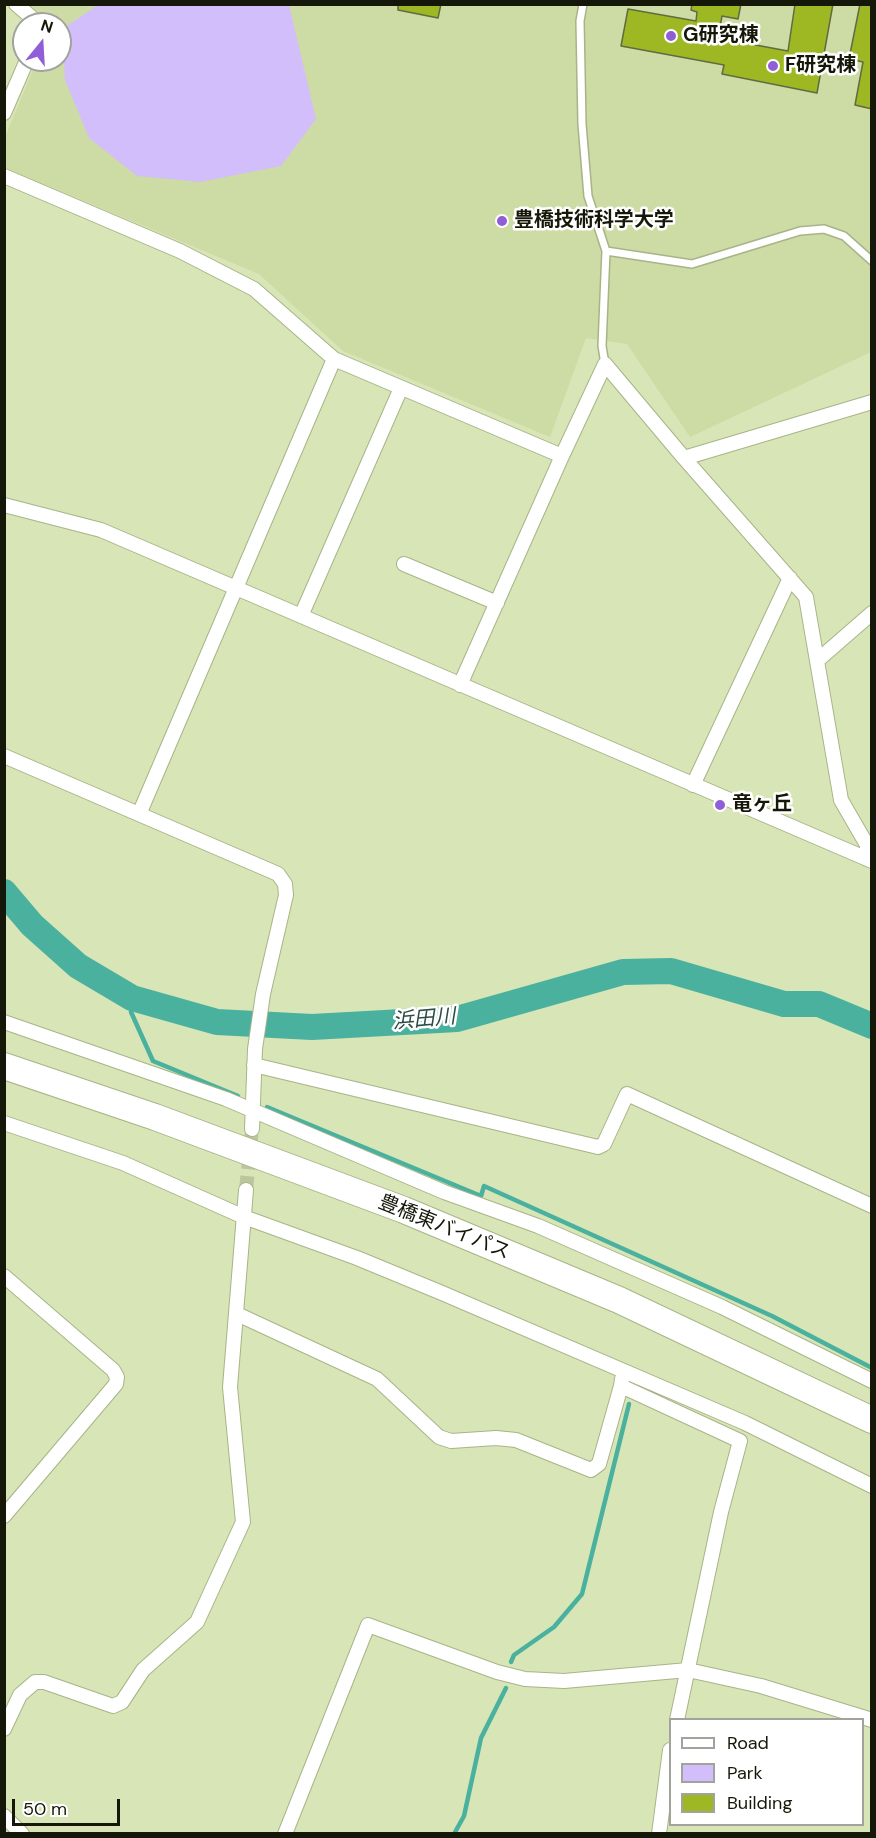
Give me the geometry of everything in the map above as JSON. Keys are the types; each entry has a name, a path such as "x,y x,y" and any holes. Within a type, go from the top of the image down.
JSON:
{"highway":[{"name":"豊橋東バイパス","path":"4,1066 155,1117 404,1210 619,1300 872,1420"}],"street":[{"path":"4,113 22,72"},
{"path":"4,176 180,251 254,289 334,359 562,456"},
{"path":"140,812 334,359"},
{"path":"460,685 605,364 806,597 841,800 867,845 869,860"},
{"path":"301,616 401,388"},
{"path":"684,458 872,402"},
{"path":"4,506 101,530 869,860"},
{"path":"404,564 497,603"},
{"path":"693,785 790,578"},
{"path":"818,660 872,613"},
{"path":"4,756 117,806 140,812 278,874 285,884 286,895 263,994 255,1049 252,1129"},
{"path":"4,1022 253,1111 444,1192 538,1226 722,1307 872,1381"},
{"path":"254,1065 598,1147 604,1144 627,1094 872,1206"},
{"path":"4,1123 123,1163 244,1217 357,1258 745,1423 872,1486"},
{"path":"4,1729 20,1695 35,1682 44,1682 113,1706 122,1702 142,1670 197,1622 243,1522 230,1387 246,1190"},
{"path":"4,1276 113,1370 117,1377 116,1384 4,1516"},
{"path":"237,1314 377,1379 439,1437 451,1441 496,1438 516,1440 591,1470 599,1464 624,1371"},
{"path":"621,1386 740,1441 721,1512 677,1718"},
{"path":"285,1833 368,1625 497,1672 525,1679 564,1681 688,1670 761,1686 872,1720"},
{"path":"659,1833 669,1758"},
{"path":"4,1816 22,1833"}],"lane":[{"path":"583,4 580,21 582,124 588,196 606,251 602,346 605,364"},
{"path":"606,251 692,264 800,231 824,229 844,236 872,261"}],"shaded area":[{"name":"豊橋技術科学大学","path":"29,5 871,5 871,352 690,437 627,344 586,338 550,437 343,351 259,274 5,168 5,137 32,72 72,72 72,12 38,12"}],"green space":[{"path":"98,5 289,5 316,119 281,166 200,182 137,176 89,138 65,80 65,72 72,72 72,22"}],"building":[{"path":"398,4 441,4 438,18 398,10"},
{"path":"692,4 741,4 738,19 722,16 718,38 788,51 795,4 833,4 817,93 722,74 724,65 621,46 628,9 696,21 697,12 691,10"},
{"path":"860,4 872,4 872,109 855,105 863,62 849,59"}],"waterway":[{"name":"浜田川","path":"4,892 32,925 78,966 132,998 217,1022 312,1027 457,1019 623,972 671,971 784,1004 819,1004 872,1026"},
{"path":"132,998 131,1012 153,1061 238,1096"},
{"path":"267,1107 481,1196 484,1186 772,1316 872,1368"},
{"path":"511,1662 514,1655 554,1627 582,1594 629,1404"},
{"path":"454,1834 464,1816 481,1738 506,1688"}],"tunnel":[{"path":"246,1190 252,1129"}],"place":[{"name":"G研究棟","path":"671,36"},
{"name":"F研究棟","path":"773,66"},
{"name":"豊橋技術科学大学","path":"502,221"},
{"name":"竜ヶ丘","path":"720,805"}]}
